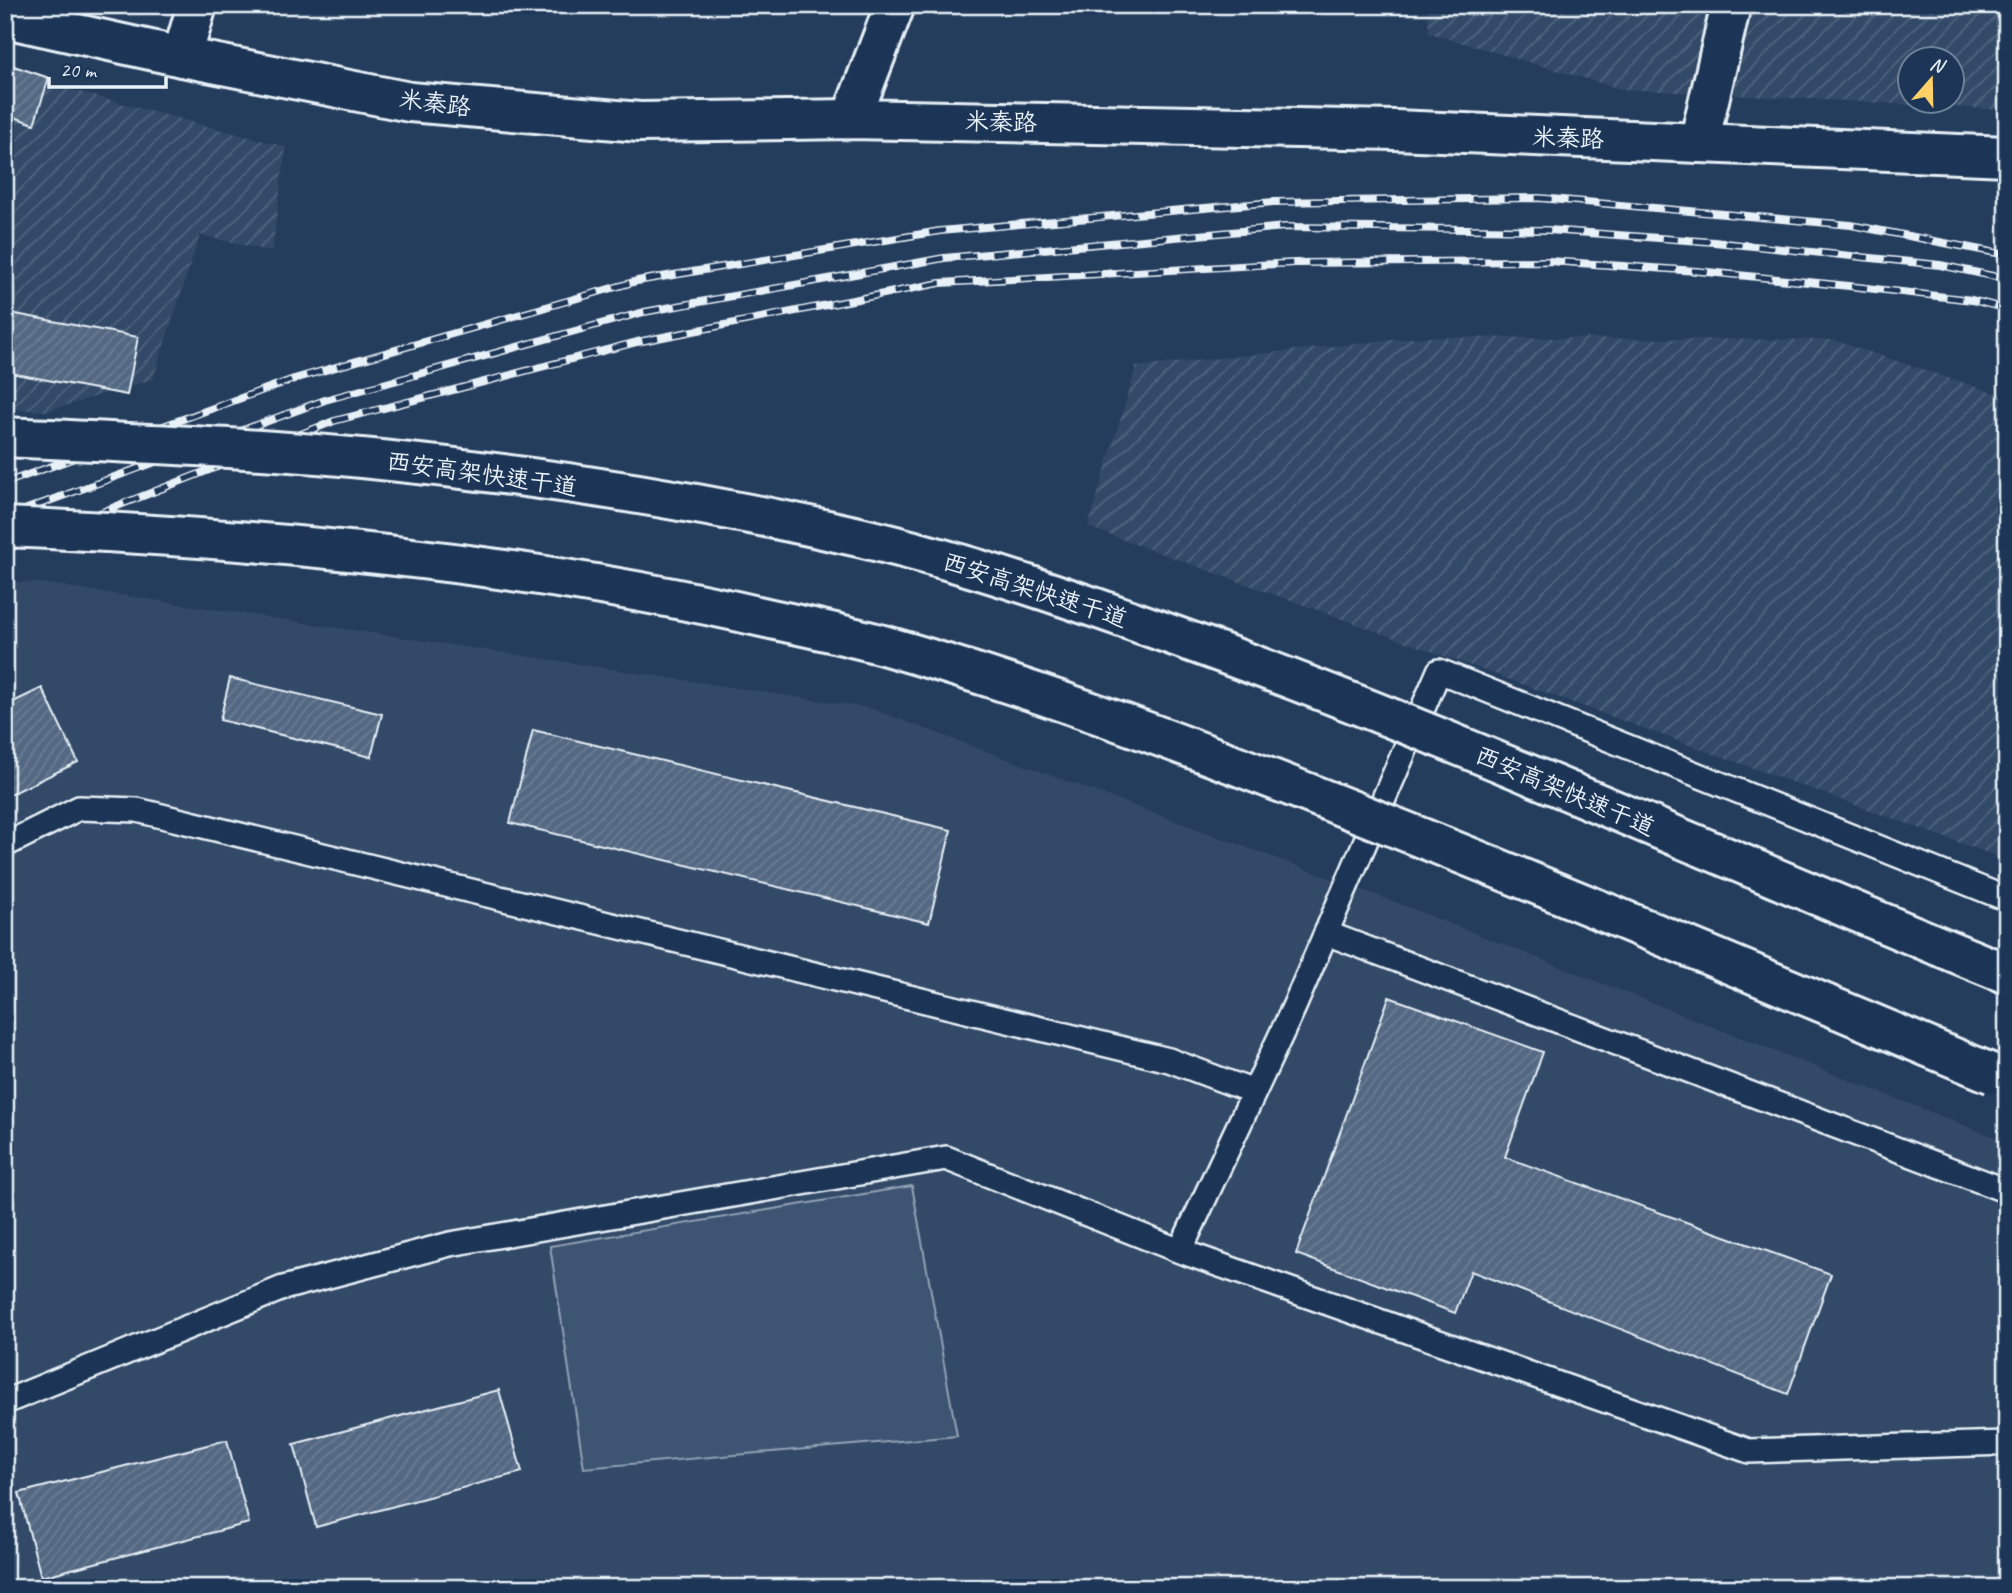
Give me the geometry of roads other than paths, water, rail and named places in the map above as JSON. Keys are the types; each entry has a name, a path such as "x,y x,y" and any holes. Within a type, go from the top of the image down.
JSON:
{"main road":[{"path":"182,57 197,5"},
{"path":"851,119 895,5"},
{"path":"1699,143 1731,5"},
{"name":"米秦路","path":"5,18 182,57 432,105 640,122 851,119 1395,130 2007,156"},
{"name":"西安高架快速干道","path":"5,437 229,448 372,459 505,475 699,505 862,538 1003,578 1150,627 1307,685 2007,974"},
{"path":"5,527 230,540 551,576 710,605 878,643 1024,687 1231,763 1443,846 1993,1074"}],"lane":[{"path":"1180,1251 1325,933 1438,671 2007,900"},
{"path":"5,845 79,808 137,810 1170,1059 1254,1092"},
{"path":"1325,933 2007,1191"},
{"path":"5,1402 283,1288 450,1244 946,1158 1180,1251 1749,1451 2007,1443"}],"railway":[{"path":"5,483 294,379 637,281 940,231 1274,202 1539,198 1851,225 2007,255"},
{"path":"5,517 325,400 644,312 944,258 1285,227 1548,230 1714,242 1940,265 2007,279"},
{"path":"5,550 334,421 637,342 940,283 1295,263 1549,261 1697,271 1849,286 1972,300 2007,309"}]}
